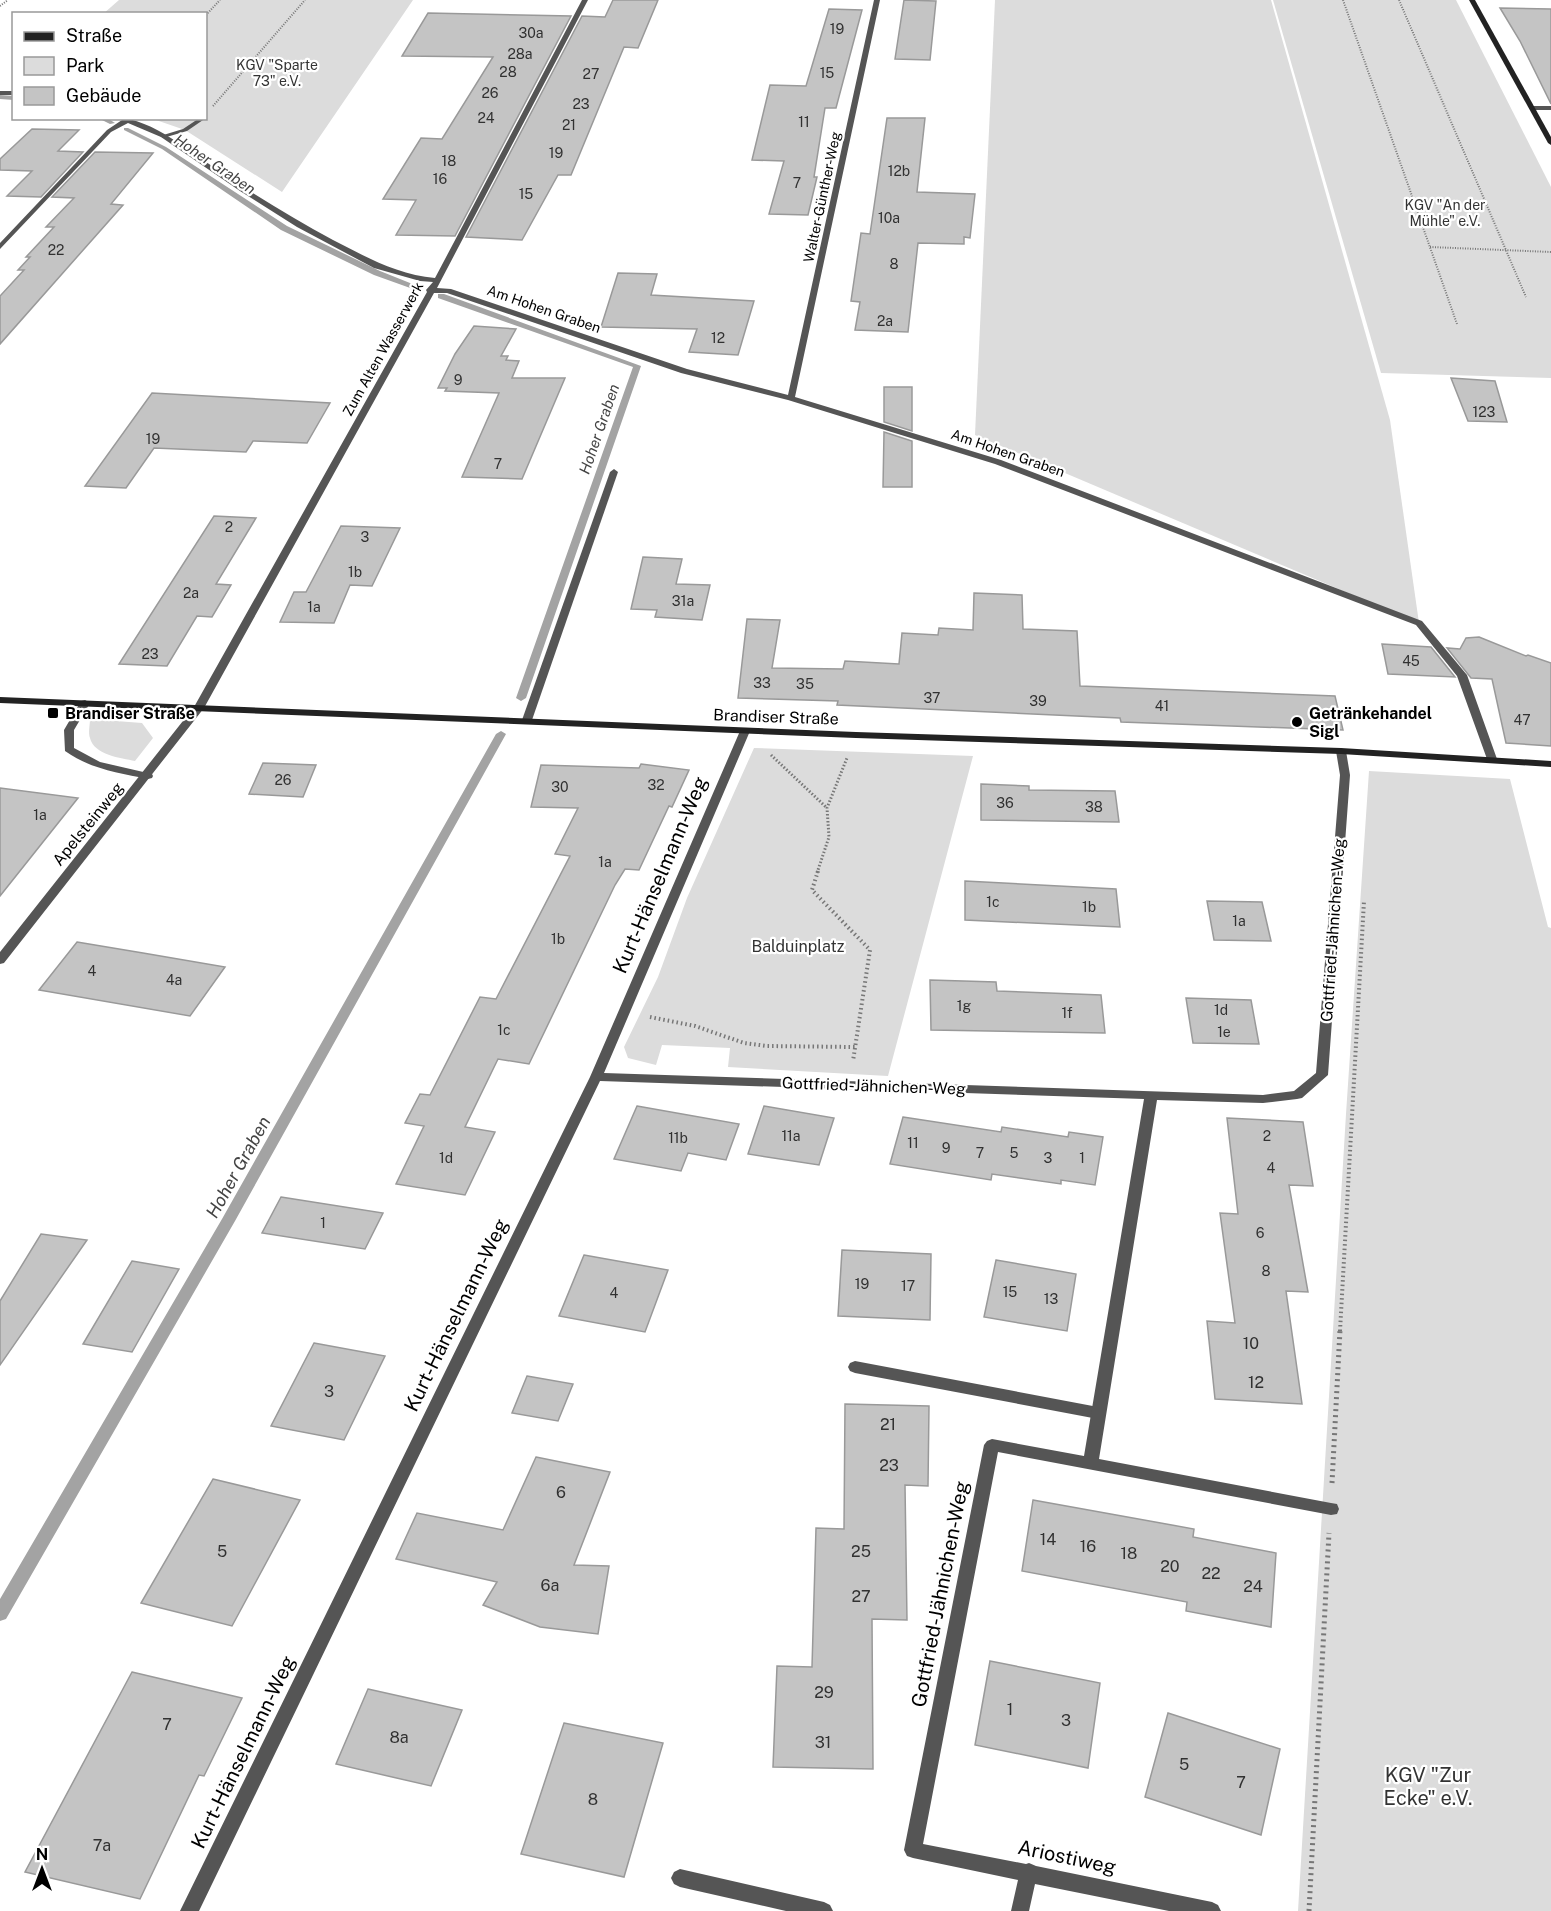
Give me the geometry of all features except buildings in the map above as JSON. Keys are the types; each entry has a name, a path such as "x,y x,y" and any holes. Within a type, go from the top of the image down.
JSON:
{"street":[{"name":"Zum Alten Wasserwerk","path":"199,708 436,280 585,0"},
{"name":"Walter-Günther-Weg","path":"791,398 877,0"},
{"path":"1472,0 1551,142"},
{"path":"1532,108 1551,108"},
{"path":"0,247 123,120"},
{"path":"126,120 163,136 242,190 300,225 377,266 420,279 436,280"},
{"path":"163,136 185,130 200,120"},
{"name":"Am Hohen Graben","path":"430,290 448,291 684,371 791,398 998,462 1419,623 1462,675 1492,759"},
{"path":"527,720 614,472"},
{"name":"Brandiser Straße","path":"0,700 527,720 745,731 1341,751 1551,764"},
{"path":"85,703 69,730 69,748 81,758 99,766 148,776"},
{"name":"Apelsteinweg","path":"0,960 148,776 199,708"},
{"name":"Kurt-Hänselmann-Weg","path":"189,1911 596,1077 745,731"},
{"name":"Gottfried-Jähnichen-Weg","path":"596,1077 1263,1099 1297,1095 1322,1075 1345,775 1341,751"},
{"path":"1090,1465 1151,1094"},
{"path":"855,1367 1098,1413"},
{"name":"Gottfried-Jähnichen-Weg","path":"913,1850 992,1445 1331,1509"},
{"name":"Ariostiweg","path":"913,1850 1212,1911"},
{"path":"1020,1911 1029,1872"},
{"path":"680,1878 825,1911"}],"path":[{"path":"0,6 8,0"},
{"path":"207,14 220,0"},
{"path":"213,105 305,0"},
{"path":"1343,0 1457,324"},
{"path":"1399,0 1526,297"},
{"path":"1430,247 1551,252"},
{"path":"745,731 827,808"},
{"path":"849,1085 870,950 812,890 829,837 827,808 856,735"},
{"path":"1308,1911 1364,895"},
{"path":"624,1012 695,1026 744,1043 767,1046 855,1047"}],"green space":[{"name":"KGV \"Sparte 73\" e.V.","path":"119,0 413,0 282,192 185,130 156,120 207,120 207,12 105,12"},
{"path":"995,0 1271,0 1390,420 1419,623 975,435"},
{"name":"KGV \"An der Mühle\" e.V.","path":"1273,0 1456,0 1551,187 1551,378 1381,373"},
{"path":"90,719 142,723 153,738 135,761 116,757 102,752 93,744 89,734"},
{"name":"Balduinplatz","path":"754,748 973,756 888,1076 728,1067 730,1048 662,1045 656,1065 628,1058 624,1047 658,977 687,898"},
{"name":"KGV \"Zur Ecke\" e.V.","path":"1369,771 1510,779 1548,927 1551,928 1551,1911 1298,1911"}],"waterway":[{"name":"Hoher Graben","path":"0,97 12,98"},
{"name":"Hoher Graben","path":"105,120 112,123"},
{"name":"Hoher Graben","path":"126,129 164,148 284,228 377,273 416,287"},
{"name":"Hoher Graben","path":"441,296 637,366 521,698"},
{"name":"Hoher Graben","path":"0,1614 228,1221 501,734"}],"place":[{"name":"Brandiser Straße","path":"53,713"},
{"name":"Getränkehandel Sigl","path":"1297,722"}]}
